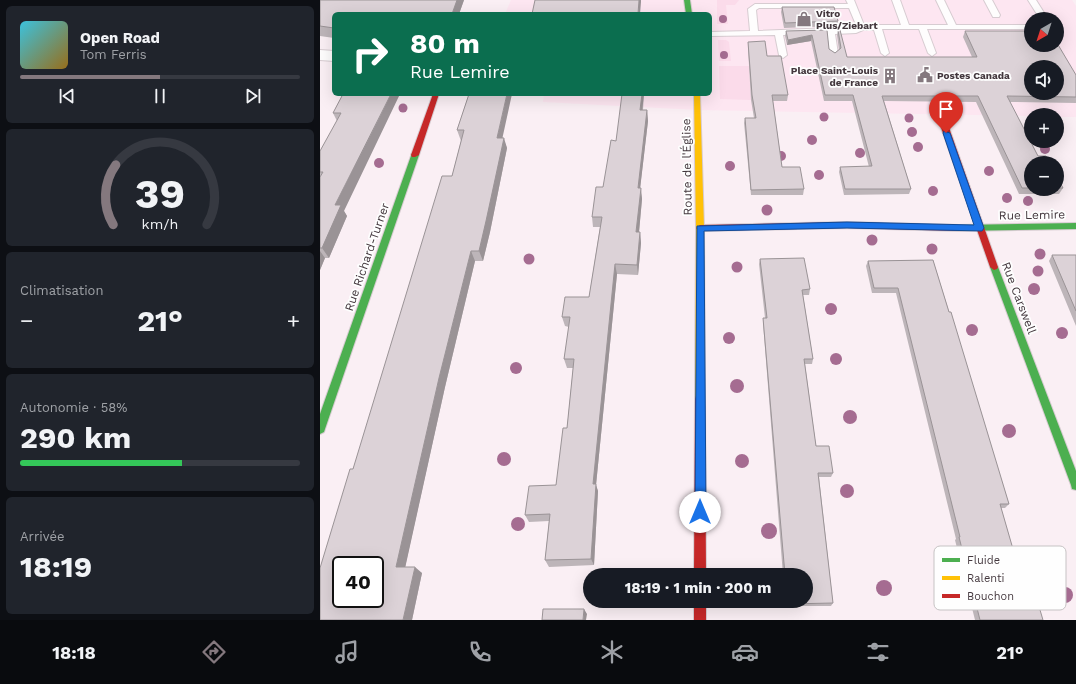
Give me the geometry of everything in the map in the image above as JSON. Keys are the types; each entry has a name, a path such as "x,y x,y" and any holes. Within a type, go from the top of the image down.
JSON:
{"street":[{"path":"687,0 689,12"},
{"path":"320,55 332,56"},
{"name":"Rue Richard-Turner","path":"320,429 435,96"},
{"name":"Route de l'Église","path":"697,96 700,228 700,568"},
{"name":"Rue Carswell","path":"942,119 980,228 1076,485"},
{"name":"Rue Lemire","path":"700,228 847,225 980,228 1076,226"},
{"path":"700,608 700,620"}],"lane":[{"path":"896,0 906,27"},
{"path":"940,0 953,27"},
{"path":"988,0 996,15"},
{"path":"1032,0 1040,12"},
{"path":"754,33 752,9 755,3 851,3 861,28"},
{"path":"877,27 885,53"},
{"path":"712,34 856,31 861,28 877,27 1024,27"},
{"path":"922,27 932,53"},
{"path":"831,31 834,54"},
{"path":"779,32 783,55"}],"shaded area":[{"path":"511,0 1072,0 1076,6 1076,117 1064,117 1064,108 1024,108 1024,116 698,110 543,102 544,96 712,96 712,12 506,12"},
{"path":"717,0 739,0 735,5 726,5 728,24 717,24"},
{"path":"718,40 726,40 729,42 731,61 719,61"},
{"path":"719,66 749,66 751,100 720,99"}],"building":[{"path":"320,0 457,0 453,12 332,12 332,28 320,26"},
{"path":"535,0 639,0 638,12 532,12"},
{"path":"782,7 834,7 838,21 785,23"},
{"path":"827,30 829,49 835,53 841,48 838,30 840,30 847,57 977,57 965,31 1024,31 1024,52 1062,52 1076,75 1076,97 1064,97 1064,60 1024,60 1024,96 1007,96 1024,129 1024,148 1034,148 1038,156 1024,156 1024,188 1022,188 978,96 882,96 911,189 845,189 840,167 872,166 853,95 825,95 812,35 788,40 786,31"},
{"path":"765,41 767,56 781,56 788,95 772,95 782,167 800,167 804,189 751,190 745,118 756,118 752,95 748,42"},
{"path":"342,96 390,96 335,205 341,205 322,248 320,248 320,177 323,172 320,172 320,151 341,113 333,113"},
{"path":"468,96 507,96 497,138 504,138 479,251 471,251 439,378 396,567 415,567 403,620 320,620 320,568 350,469 353,469 442,176 452,176 464,130 457,130"},
{"path":"622,96 642,96 640,110 647,110 638,188 641,188 636,232 640,232 637,265 615,264 593,484 596,484 591,559 545,560 550,514 525,515 529,486 556,485 563,428 567,428 574,359 564,359 570,317 562,317 565,297 589,297 602,217 592,217 596,187 603,187 611,140 616,141"},
{"path":"1052,255 1076,255 1076,311"},
{"path":"804,258 810,289 802,290 813,359 804,359 816,446 829,446 833,473 818,473 833,603 813,603 813,568 784,568 763,318 767,318 760,259"},
{"path":"933,260 949,312 951,312 1009,504 1000,504 1012,546 961,546 898,288 874,288 868,261"},
{"path":"543,609 584,609 583,620 542,620"},
{"path":"977,610 1040,610 1043,620 980,620"}],"traffic: fast":[{"path":"687,0 689,12"},
{"path":"320,429 415,155"},
{"path":"959,228 1076,226"},
{"path":"994,267 1076,485"}],"traffic: slow":[{"path":"697,96 700,228 700,399"}],"traffic: jam":[{"path":"415,155 435,96"},
{"path":"942,119 994,267"},
{"path":"700,228 847,225 959,228"},
{"path":"700,399 700,568"},
{"path":"700,608 700,620"}],"place":[{"name":"Vitro Plus/Ziebart","path":"804,19"},
{"name":"Postes Canada","path":"925,75"},
{"name":"Place Saint-Louis de France","path":"890,76"}],"route":[{"path":"700,512 700,228 847,225 980,228 946,133"}]}
